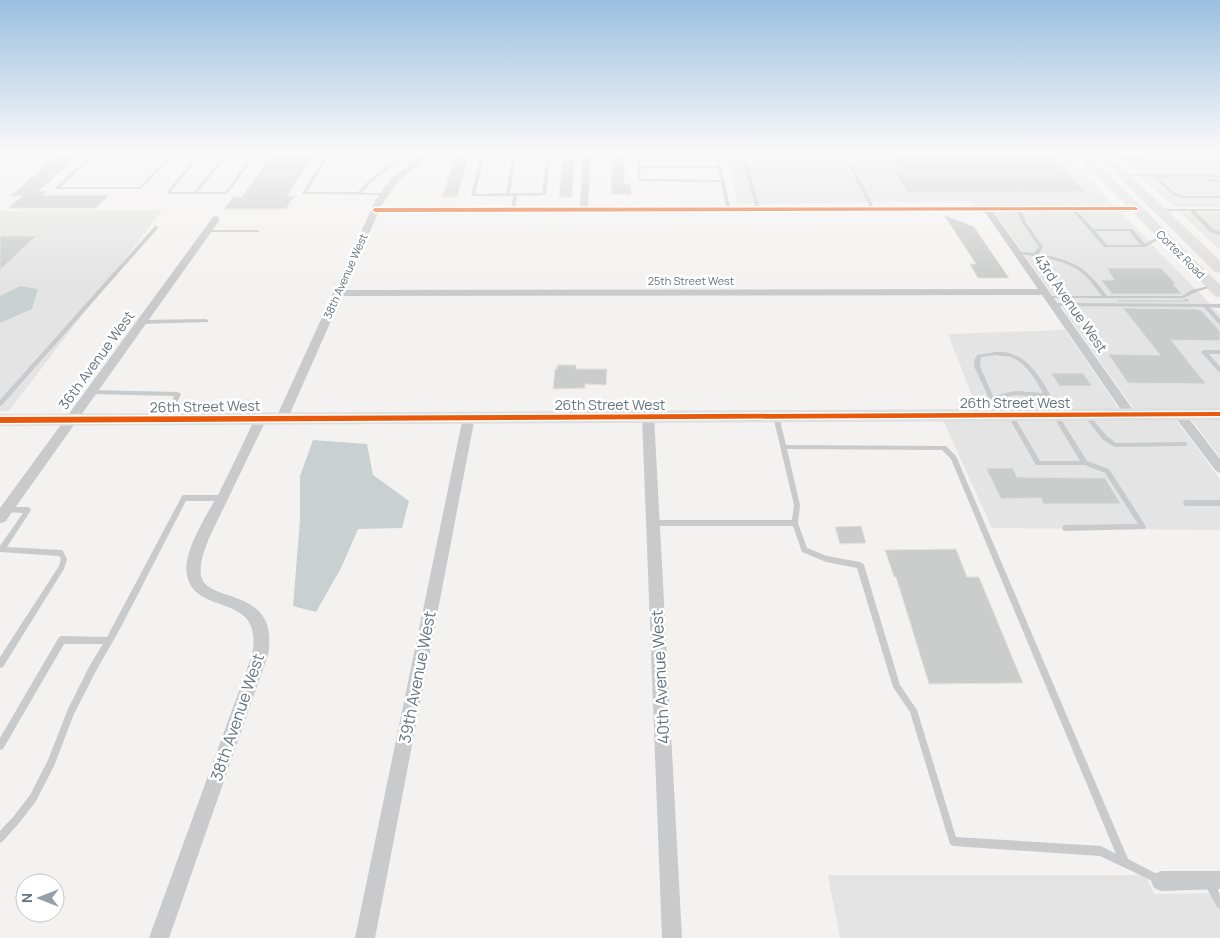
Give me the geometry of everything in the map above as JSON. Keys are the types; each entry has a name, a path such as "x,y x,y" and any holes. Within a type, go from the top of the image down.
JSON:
{"street":[{"name":"38th Avenue West","path":"282,418 384,195"},
{"path":"584,210 585,195"},
{"name":"Cortez Road","path":"1122,195 1216,290"},
{"name":"Cortez Road","path":"1144,195 1217,263"},
{"name":"43rd Avenue West","path":"987,209 1130,414"},
{"path":"375,210 1136,209"},
{"name":"36th Avenue West","path":"3,514 216,219"},
{"name":"25th Street West","path":"338,294 1049,298"},
{"path":"1179,414 1220,468"},
{"name":"26th Street West","path":"0,420 1220,414"},
{"name":"40th Avenue West","path":"648,416 672,938"},
{"name":"39th Avenue West","path":"365,938 469,417"},
{"name":"38th Avenue West","path":"159,938 254,674 261,648 260,628 251,612 233,602 202,590 194,575 198,550 261,418"},
{"path":"1161,881 1214,880"}],"lane":[{"path":"513,210 515,195"},
{"path":"726,195 730,210"},
{"path":"754,195 758,210"},
{"path":"866,195 873,209"},
{"path":"1176,195 1182,197 1220,197"},
{"path":"1018,209 1025,224 1041,247 1036,254"},
{"path":"1073,209 1106,246 1145,246 1163,236"},
{"path":"1160,210 1220,210"},
{"path":"1191,210 1212,230 1220,234"},
{"path":"0,404 157,227"},
{"path":"1092,230 1130,230 1145,246"},
{"path":"207,231 258,231"},
{"path":"1017,252 1036,254 1078,268 1089,277 1105,296"},
{"path":"1049,298 1105,296 1183,297 1194,291 1216,290"},
{"path":"1049,298 1220,306"},
{"path":"1205,306 1220,322"},
{"path":"142,322 206,321"},
{"path":"1220,352 1204,352 1220,370"},
{"path":"1065,528 1143,528 1107,471 1085,463 1038,463 991,398 977,361 980,356 987,354 1012,355 1027,363 1085,463"},
{"path":"92,392 178,394 167,419"},
{"path":"991,398 1015,393 1045,395"},
{"path":"1086,414 1105,438 1115,445 1185,444"},
{"path":"776,416 798,505 795,523 804,550 826,559 860,565 896,687 913,710 953,841 1101,850 1161,881"},
{"path":"784,447 944,448 954,458 1125,862"},
{"path":"0,838 33,798 51,763 71,712 184,498 223,498"},
{"path":"1186,503 1220,504"},
{"path":"1,549 28,510 3,514"},
{"path":"653,523 795,523"},
{"path":"0,664 62,567 64,559 61,553 1,549"},
{"path":"0,746 62,640 108,641"},
{"path":"1214,880 1220,904"}],"shaded area":[{"path":"736,195 1103,195 1114,206 977,207 972,201 738,204"},
{"path":"1161,195 1220,195 1220,207 1174,207"},
{"path":"162,210 9,411 0,411 0,323 32,309 38,289 20,286 0,296 0,211"},
{"path":"1119,211 1220,314 1220,410 1134,409 994,212"},
{"path":"1180,212 1220,212 1220,250"},
{"path":"20,286 38,289 32,309 0,323 0,296"},
{"path":"1065,330 1119,409 955,410 973,398 948,334"},
{"path":"1175,419 1220,479 1220,530 992,528 943,420"},
{"path":"1191,419 1220,419 1220,457"},
{"path":"313,440 367,444 373,475 409,501 402,528 358,529 341,568 316,612 293,606 300,520 300,476"},
{"path":"828,875 1146,875 1154,894 1220,893 1220,938 840,938"}],"building":[{"path":"109,195 96,208 8,208 22,196 10,196"},
{"path":"244,195 294,196 286,209 224,209 233,197 242,197"},
{"path":"443,195 458,195 457,197 442,197"},
{"path":"559,195 572,195 572,197 559,197"},
{"path":"944,215 974,227 1009,278 978,278 970,264 976,264"},
{"path":"0,236 36,236 0,270"},
{"path":"1107,268 1161,268 1176,284 1173,284 1182,294 1112,294 1101,280 1114,280"},
{"path":"1187,298 1190,302 1118,302 1117,300 1183,300"},
{"path":"1123,308 1197,309 1202,311 1220,331 1220,341 1171,340 1206,384 1128,383 1108,354 1160,355"},
{"path":"557,365 576,365 576,369 607,369 606,385 585,384 585,388 553,389"},
{"path":"1051,373 1083,373 1092,386 1059,386"},
{"path":"986,468 1013,468 1017,477 1105,478 1121,504 1043,504 1041,498 1001,499"},
{"path":"861,526 866,543 840,544 835,527"},
{"path":"956,549 967,577 979,577 1023,683 929,684 896,577 894,577 885,550"}],"cycle path":[{"path":"375,210 1135,209"},
{"path":"0,420 1220,414"}]}
